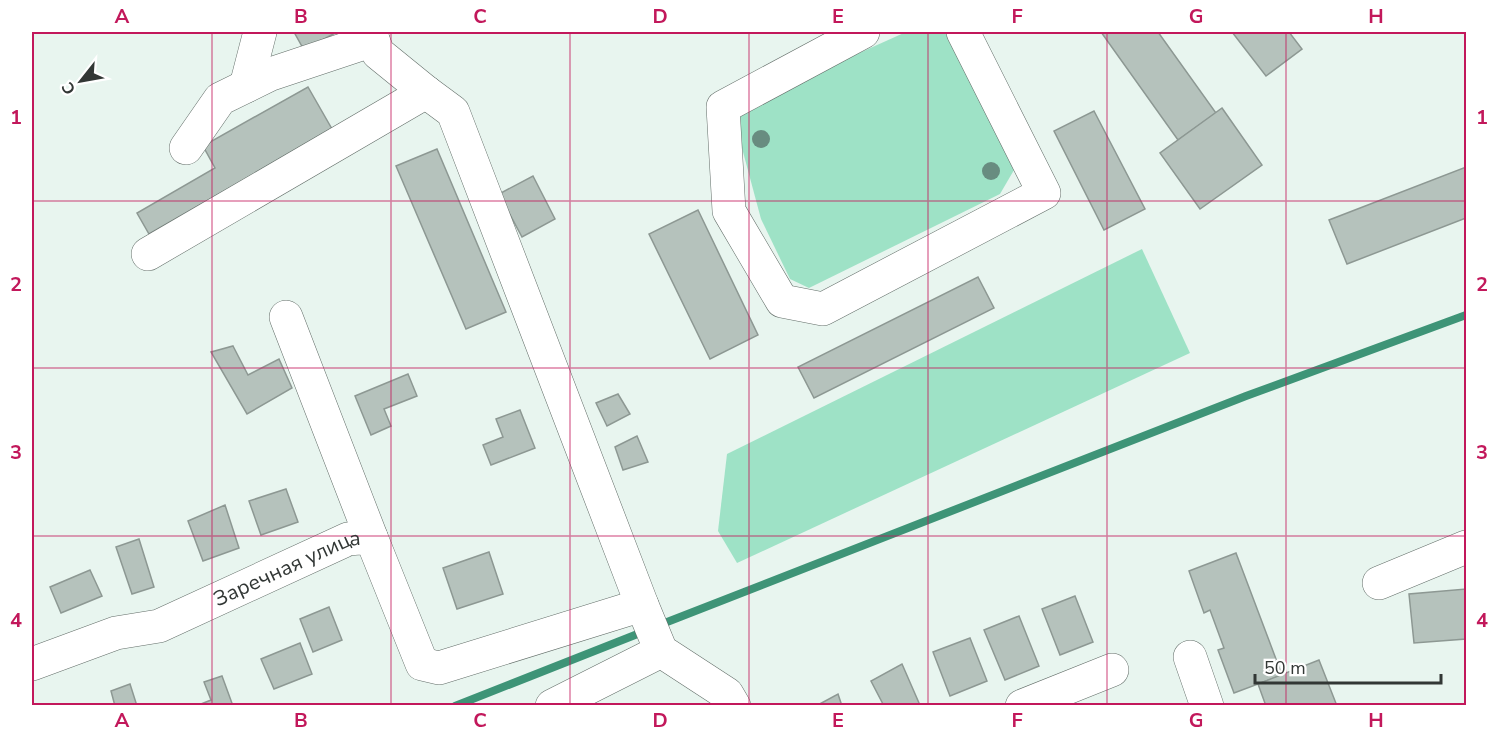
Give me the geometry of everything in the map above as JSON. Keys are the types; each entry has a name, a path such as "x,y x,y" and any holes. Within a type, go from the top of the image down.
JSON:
{"street":[{"path":"246,86 260,32"},
{"path":"863,32 723,107 729,211 782,301 824,309 1044,193 963,32"},
{"path":"186,148 220,99 271,74 371,36 378,53 453,112 661,651 728,694 734,705"},
{"path":"148,254 426,92"},
{"path":"286,317 371,537"},
{"name":"Заречная улица","path":"32,664 116,633 159,626 348,539 371,537 422,664 439,668 642,605"},
{"path":"1379,583 1467,547"},
{"path":"552,705 661,651"},
{"path":"1190,657 1207,705"},
{"path":"1022,705 1112,670"}],"green space":[{"path":"906,32 947,32 1014,170 1000,194 809,288 790,279 761,219 735,122 755,100"},
{"path":"1142,249 1190,353 737,563 718,531 727,454"}],"building":[{"path":"294,32 337,32 304,50"},
{"path":"1101,32 1158,32 1216,113 1178,140"},
{"path":"1232,32 1289,32 1302,49 1266,76"},
{"path":"308,87 332,129 149,234 137,213 215,168 203,146"},
{"path":"1222,108 1262,165 1200,209 1160,153"},
{"path":"1094,111 1145,209 1104,230 1054,131"},
{"path":"437,149 506,312 466,329 396,166"},
{"path":"1466,167 1466,218 1347,264 1329,220"},
{"path":"533,176 555,219 522,237 499,194"},
{"path":"698,210 758,335 710,359 649,234"},
{"path":"978,277 994,308 814,398 798,367"},
{"path":"233,346 248,375 279,359 292,388 247,414 211,352"},
{"path":"408,374 417,396 384,409 391,426 371,435 355,396"},
{"path":"618,394 630,414 607,426 596,403"},
{"path":"520,410 535,448 491,465 483,445 503,437 496,419"},
{"path":"637,436 648,462 623,470 615,447"},
{"path":"286,489 298,522 261,535 249,501"},
{"path":"225,505 239,548 203,561 188,521"},
{"path":"139,539 154,587 132,594 116,547"},
{"path":"489,552 503,594 457,609 443,568"},
{"path":"1236,553 1282,675 1234,693 1218,650 1224,648 1210,610 1204,613 1189,571"},
{"path":"90,570 102,596 61,613 50,587"},
{"path":"1466,589 1466,639 1414,643 1409,594"},
{"path":"1075,596 1093,642 1060,655 1042,609"},
{"path":"329,607 342,640 313,652 300,619"},
{"path":"1019,616 1039,666 1005,680 984,630"},
{"path":"970,638 987,681 950,696 933,652"},
{"path":"300,643 312,674 274,689 261,659"},
{"path":"1319,660 1337,706 1266,706 1258,684"},
{"path":"902,664 919,703 915,706 884,706 871,681"},
{"path":"222,676 233,706 196,706 211,700 204,682"},
{"path":"130,684 137,706 115,706 111,691"},
{"path":"838,694 842,706 816,706"}],"waterway":[{"path":"662,624 1246,396 1466,315"},
{"path":"455,706 635,635"}]}
